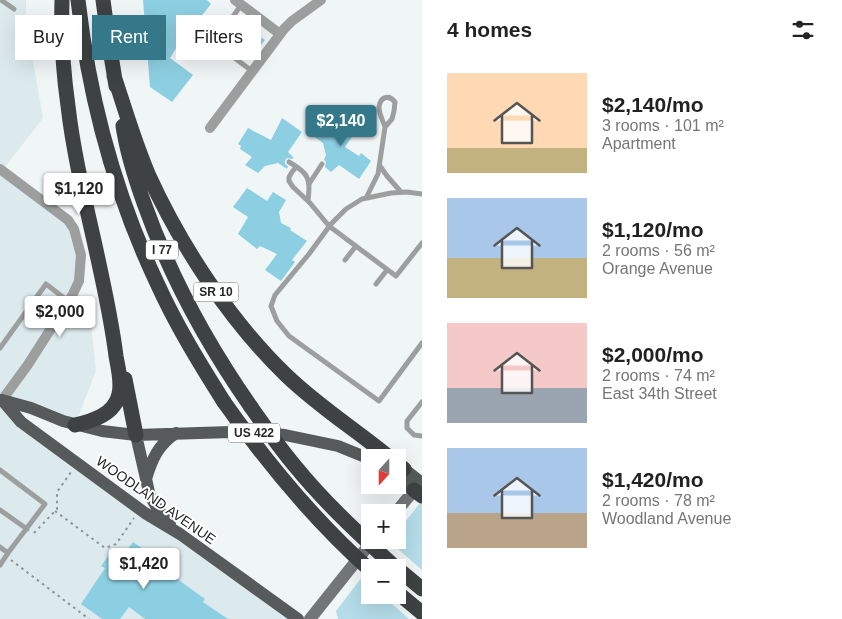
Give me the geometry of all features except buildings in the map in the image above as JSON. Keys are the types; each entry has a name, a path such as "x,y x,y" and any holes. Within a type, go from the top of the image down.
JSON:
{"highway":[{"path":"62,0 62,44 68,113 113,334 136,434"},
{"name":"I 77","path":"78,0 96,110 116,180 153,275 173,316 190,348 224,402 264,457 318,519 361,561"},
{"name":"I 77","path":"103,0 127,148 162,251 177,283 212,348 250,407 274,439 302,473 346,520 387,559"},
{"name":"SR 10","path":"114,76 148,174 163,206 186,246 217,292 250,337 286,376 378,449"},
{"path":"75,425 98,418 108,411 118,399 120,381 113,334"},
{"name":"I 77","path":"406,576 422,589"},
{"path":"406,600 422,613"}],"main road":[{"name":"WOODLAND AVENUE","path":"1,399 75,425 102,431 136,434 248,432 285,435 338,446 361,456"},
{"name":"WOODLAND AVENUE","path":"1,399 20,422 144,513 180,534 298,619"},
{"path":"136,434 148,492 156,506 180,534"},
{"path":"146,479 157,451 167,439 176,434"},
{"path":"404,504 420,487 406,476"},
{"path":"310,619 365,549"}],"street":[{"path":"210,128 280,34 292,21 321,0"},
{"path":"238,2 280,34"},
{"path":"0,169 68,220 74,229 81,255 79,281 70,298 27,366 1,399"}],"lane":[{"path":"1,0 14,9"},
{"path":"238,2 216,41 217,45 252,71"},
{"path":"366,198 378,174 380,165 385,127 379,106 382,99 389,97 395,102 394,111 392,119 385,127"},
{"path":"289,162 305,173 308,185 308,201"},
{"path":"308,185 322,164"},
{"path":"380,165 401,192"},
{"path":"296,167 289,181 293,187 308,201 329,226 396,276 422,243"},
{"path":"422,194 391,192 362,199 346,209 329,226 309,254 275,295 271,306 278,321 289,336 379,401 422,343"},
{"path":"345,260 356,246"},
{"path":"376,284 387,270"},
{"path":"0,348 46,284 70,298"},
{"path":"422,402 407,421 407,428 414,435 422,436"},
{"path":"0,470 45,504 0,565"},
{"path":"0,510 26,529"},
{"path":"0,547 7,555"}],"path":[{"path":"55,511 106,548 116,544 134,518"},
{"path":"7,555 89,619"}],"shaded area":[{"path":"0,0 26,0 26,15 15,15 15,60 33,60 43,118 2,171 68,220 81,255 71,298 90,313 96,371 75,425 3,400 21,422 298,619 0,619"},
{"path":"422,503 422,570 398,549 406,549 406,521"},
{"path":"361,578 361,604 392,604 409,619 338,619 336,611"}]}
